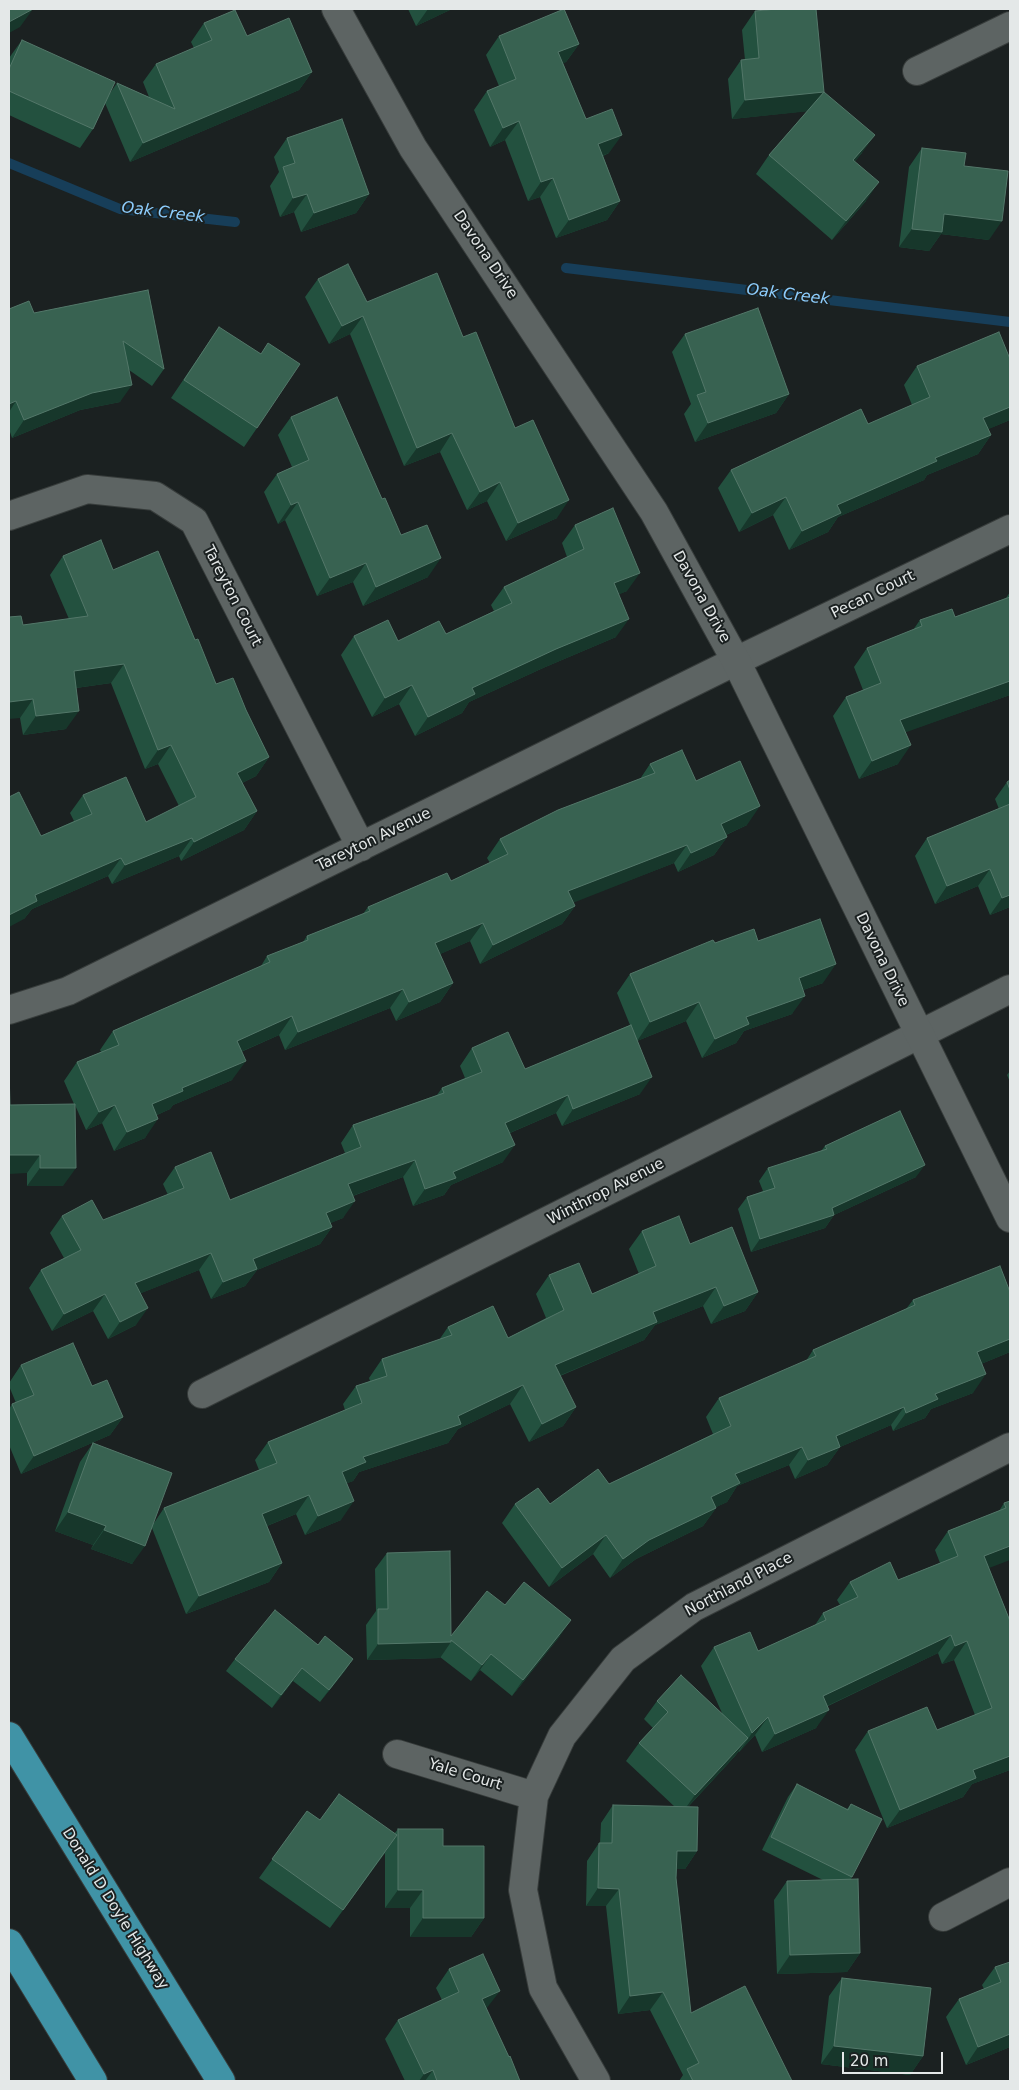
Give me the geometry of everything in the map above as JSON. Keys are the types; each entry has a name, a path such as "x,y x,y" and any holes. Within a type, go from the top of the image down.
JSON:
{"highway":[{"name":"Donald D Doyle Highway","path":"9,1736 221,2081"},
{"path":"9,1943 93,2081"}],"street":[{"name":"Davona Drive","path":"336,9 413,148 654,512 736,661 1010,1218"},
{"path":"917,71 1010,26"},
{"name":"Tareyton Court","path":"9,516 87,489 155,496 194,522 362,847"},
{"name":"Pecan Court","path":"736,661 1010,529"},
{"name":"Tareyton Avenue","path":"9,1010 68,991 736,661"},
{"name":"Winthrop Avenue","path":"202,1394 1010,989"},
{"name":"Northland Place","path":"596,2081 543,1988 523,1890 534,1796 562,1736 623,1659 694,1607 1010,1447"},
{"name":"Yale Court","path":"397,1754 534,1796"},
{"path":"943,1917 1010,1882"}],"building":[{"path":"9,9 33,9 9,22"},
{"path":"564,9 579,44 558,52 586,119 612,109 622,135 598,144 620,201 569,220 553,178 541,182 519,121 503,128 487,91 516,79 499,36"},
{"path":"816,9 824,92 745,100 741,60 759,58 755,11"},
{"path":"235,10 247,36 289,18 312,72 143,143 117,83 175,109 156,64 212,40 204,23"},
{"path":"22,40 115,82 93,129 9,91 9,69"},
{"path":"824,92 875,135 853,160 879,182 846,221 769,155"},
{"path":"342,119 369,194 314,213 307,194 293,198 283,167 295,163 287,138"},
{"path":"922,148 966,153 964,166 1008,171 1002,221 944,214 942,232 912,229"},
{"path":"348,264 367,302 437,273 463,337 476,332 515,428 533,420 569,500 518,523 500,482 480,492 452,433 417,448 363,316 342,326 318,279"},
{"path":"148,290 164,369 123,341 132,385 92,393 24,420 16,401 9,404 9,309 29,301 34,313"},
{"path":"758,308 789,394 708,423 697,395 706,392 685,334"},
{"path":"219,327 261,354 268,343 300,364 257,428 184,380"},
{"path":"999,332 1010,359 1010,407 983,418 991,435 935,458 937,461 837,505 841,513 802,531 786,497 752,513 731,470 861,409 868,424 930,397 917,366"},
{"path":"337,397 382,499 385,498 401,535 427,525 441,558 376,587 366,563 330,578 298,502 291,505 277,474 309,460 291,417"},
{"path":"613,508 640,573 614,583 629,619 556,649 472,688 475,694 428,717 412,685 385,698 354,636 388,620 398,641 439,621 446,634 512,603 504,587 584,549 575,525"},
{"path":"101,540 113,570 158,551 195,640 198,639 216,684 233,678 269,757 237,773 257,811 194,842 192,838 125,865 121,858 35,895 37,901 9,915 9,797 19,792 41,836 92,814 83,795 126,777 146,822 196,797 171,745 158,750 124,664 74,671 79,711 36,716 33,699 9,702 9,617 21,616 23,625 88,616 63,556"},
{"path":"1010,597 1010,681 900,720 911,745 872,761 846,697 881,683 867,648 922,626 920,620 952,609 955,617"},
{"path":"682,750 696,781 740,761 760,806 721,824 727,837 691,853 687,845 568,891 575,906 493,945 483,923 435,943 453,983 409,1002 403,989 298,1032 292,1016 237,1041 246,1061 182,1088 183,1091 152,1104 158,1119 127,1132 115,1105 99,1112 77,1062 119,1045 113,1031 270,962 267,956 308,940 307,936 370,911 368,907 447,873 451,881 508,854 500,839 558,810 655,773 650,764"},
{"path":"1010,804 1010,895 1002,898 990,869 947,886 927,838"},
{"path":"820,919 836,964 799,978 805,996 746,1017 749,1024 715,1039 699,1002 650,1022 630,974 713,940 715,943 754,929 758,941"},
{"path":"631,1025 652,1077 573,1109 568,1095 505,1123 515,1145 453,1172 456,1178 425,1189 415,1160 348,1184 355,1201 326,1213 332,1227 253,1259 257,1269 223,1282 211,1253 135,1283 148,1308 120,1322 105,1294 64,1314 41,1270 81,1250 62,1216 92,1200 103,1220 184,1188 175,1167 211,1152 230,1200 361,1147 353,1125 444,1093 442,1088 482,1072 472,1048 508,1032 525,1069"},
{"path":"9,1070 10,1105 75,1104 76,1168 40,1168 40,1155 9,1155"},
{"path":"900,1111 925,1165 832,1208 834,1215 760,1239 747,1197 775,1188 768,1168 827,1149 825,1146"},
{"path":"679,1216 690,1244 732,1227 758,1292 724,1306 716,1287 653,1312 657,1322 555,1365 576,1407 542,1424 523,1385 458,1416 461,1424 363,1457 366,1462 342,1472 354,1501 318,1516 309,1495 262,1514 282,1563 199,1596 164,1508 277,1463 268,1442 362,1403 356,1386 387,1376 382,1359 452,1335 448,1327 493,1306 508,1338 564,1310 549,1275 579,1263 592,1294 656,1266 642,1231"},
{"path":"1000,1266 1010,1292 1010,1339 977,1352 986,1374 935,1394 938,1399 906,1413 904,1407 836,1436 840,1447 808,1460 802,1447 735,1474 740,1483 711,1497 716,1508 649,1540 623,1559 606,1535 562,1568 515,1504 538,1488 550,1504 598,1469 609,1484 731,1426 719,1398 816,1356 813,1350 915,1305 913,1300"},
{"path":"73,1343 92,1386 107,1380 123,1417 34,1456 12,1404 34,1395 21,1365"},
{"path":"93,1443 172,1473 145,1546 104,1530 106,1526 68,1512"},
{"path":"1010,1501 1010,1546 984,1556 1010,1621 1010,1756 973,1770 976,1778 900,1810 868,1731 927,1707 937,1730 992,1708 967,1641 955,1646 951,1635 823,1696 829,1710 775,1734 768,1717 752,1733 714,1647 750,1632 758,1651 826,1620 823,1613 858,1597 850,1582 890,1562 898,1580 958,1556 948,1531 1006,1508 1004,1503"},
{"path":"450,1551 451,1636 487,1591 505,1605 524,1582 571,1620 523,1680 491,1654 482,1665 451,1640 451,1642 378,1644 378,1609 388,1609 387,1553"},
{"path":"275,1610 318,1645 325,1636 353,1659 329,1690 302,1668 281,1695 235,1659"},
{"path":"681,1675 748,1738 695,1795 639,1743 668,1712 657,1701"},
{"path":"797,1784 848,1810 851,1804 882,1819 852,1877 771,1837"},
{"path":"339,1794 397,1835 343,1910 272,1859 307,1811 320,1820"},
{"path":"613,1805 698,1807 697,1851 677,1851 676,1878 691,2013 745,1986 792,2081 693,2081 687,2069 699,2063 663,1992 630,1996 619,1889 598,1888 599,1843 612,1843"},
{"path":"398,1829 443,1829 443,1846 484,1846 484,1918 423,1918 423,1890 398,1890"},
{"path":"858,1879 860,1953 790,1955 787,1881"},
{"path":"483,1954 500,1991 482,1999 520,2081 437,2081 433,2070 424,2074 398,2020 459,1992 449,1969"},
{"path":"1010,1962 1010,2034 978,2047 959,1999 1001,1982 995,1967"},
{"path":"842,1978 931,1988 923,2056 834,2046"}],"waterway":[{"name":"Oak Creek","path":"9,163 120,209 235,222"},
{"name":"Oak Creek","path":"566,268 1010,322"}]}
